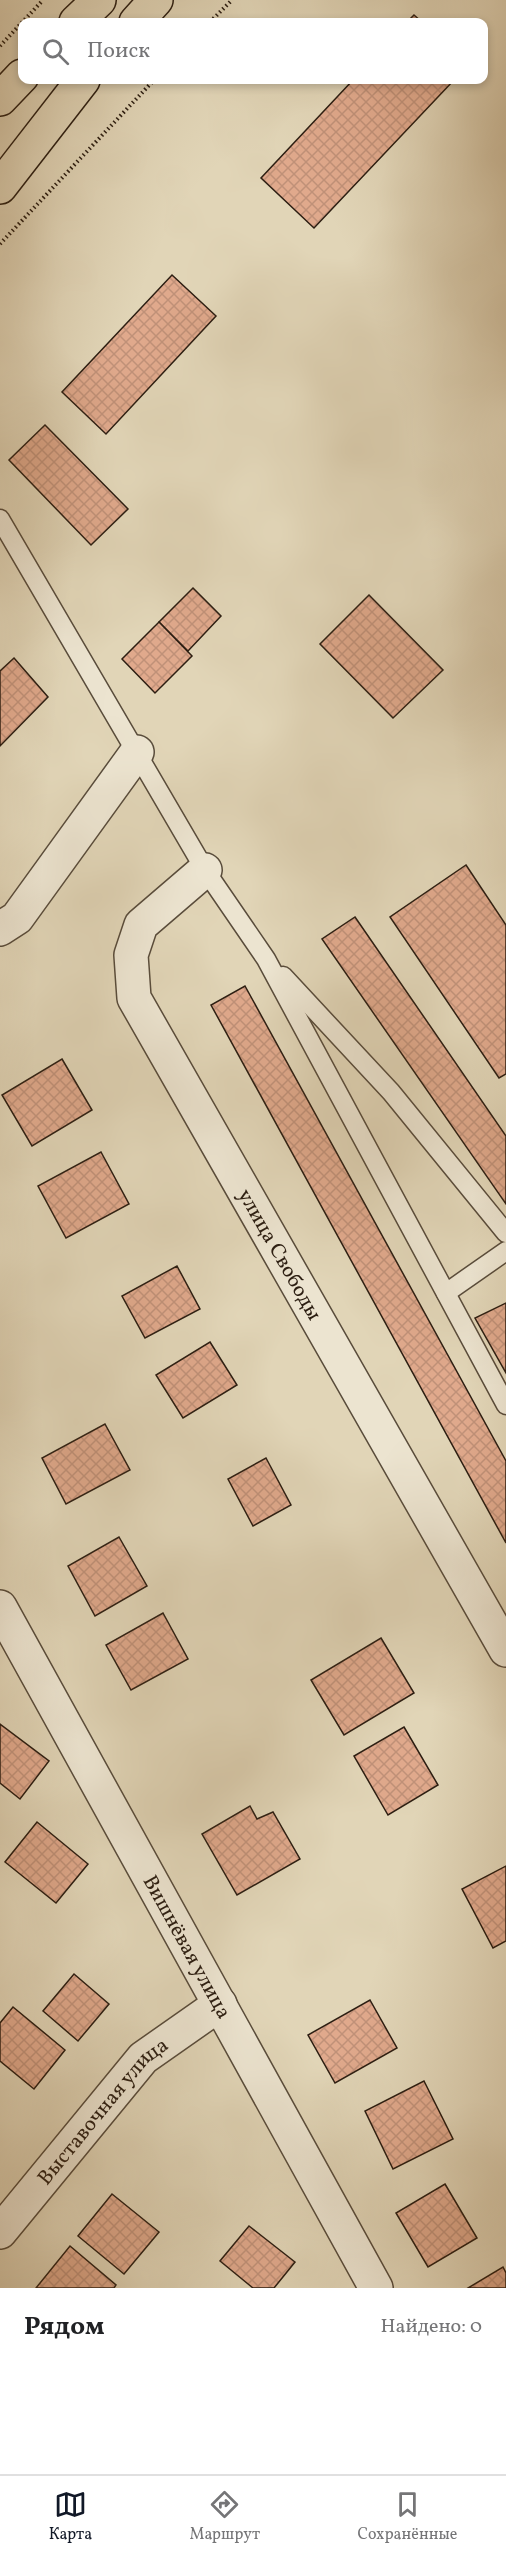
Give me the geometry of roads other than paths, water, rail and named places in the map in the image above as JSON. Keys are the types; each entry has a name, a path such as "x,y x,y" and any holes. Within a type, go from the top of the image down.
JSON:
{"main road":[{"path":"80,18 99,0"},
{"path":"140,18 156,0"},
{"path":"0,187 80,84"}],"street":[{"path":"0,929 17,918 137,752"},
{"name":"улица Свободы","path":"205,870 141,925 131,955 134,998 506,1650"},
{"name":"Вишнёвая улица","path":"0,1607 376,2288"},
{"name":"Выставочная улица","path":"0,2232 143,2058 220,2004"}],"lane":[{"path":"0,519 205,870 266,959 506,1405"},
{"path":"266,959 391,1092 506,1233"},
{"path":"446,1293 506,1251"}]}
